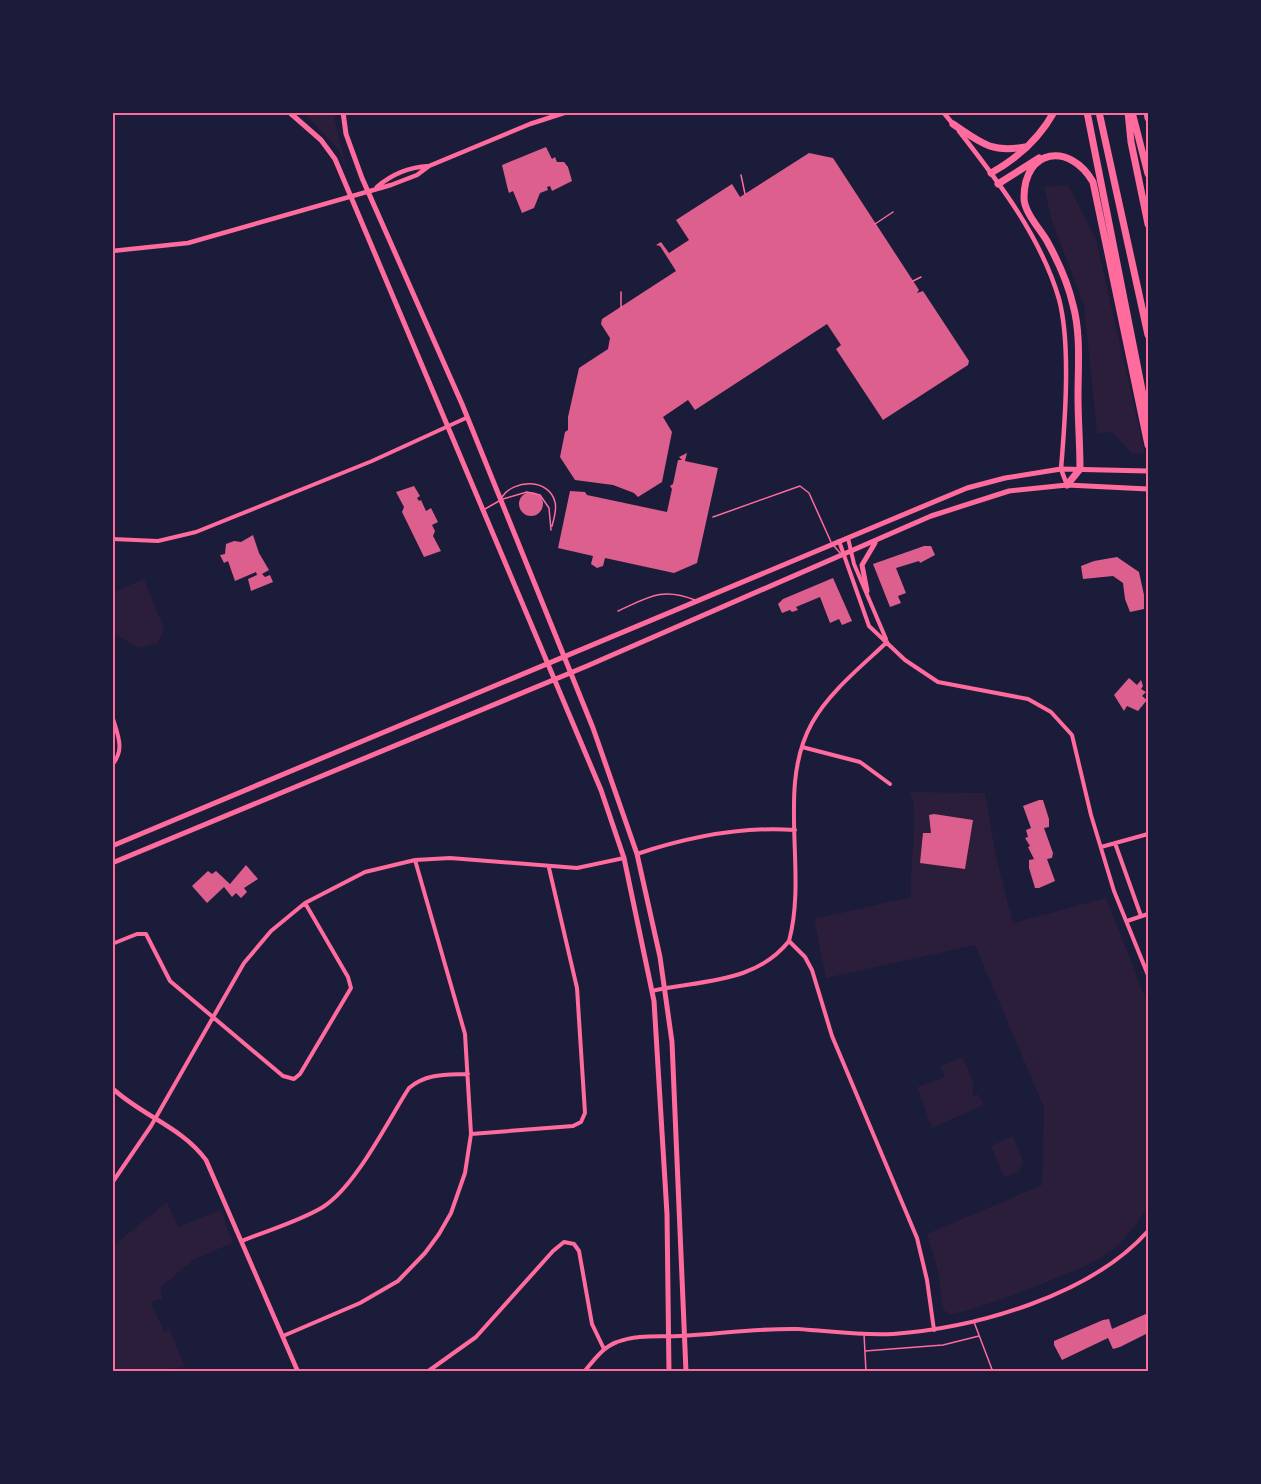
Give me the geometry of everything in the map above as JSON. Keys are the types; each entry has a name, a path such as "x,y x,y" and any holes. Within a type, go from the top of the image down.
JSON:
{"highway":[{"path":"992,173 1011,162 1028,147 1045,129 1054,112"},
{"path":"1087,112 1149,420"},
{"path":"1099,112 1149,335"},
{"path":"1130,112 1149,174"},
{"path":"1130,112 1131,141 1149,224"},
{"path":"1147,112 1149,118"},
{"path":"954,124 990,148 1003,151 1028,147"},
{"path":"998,184 1040,158 1066,156 1085,168 1093,182 1149,445"},
{"path":"1040,158 1028,173 1023,201 1059,266 1073,305 1077,332 1080,469 1067,485"}],"main road":[{"path":"290,112 321,140 335,159 352,196 602,790 624,858 652,991 666,1202 669,1371"},
{"path":"343,112 346,134 368,191 466,418 593,728 637,854 665,988 672,1042 686,1371"},
{"path":"112,846 363,743 562,656 575,653 967,488 1005,478 1061,469 1148,471"},
{"path":"112,863 555,679 876,542 931,516 1009,491 1067,485 1149,489"},
{"path":"867,591 862,565 876,542"}],"street":[{"path":"112,251 188,243 352,196 417,175 429,166 530,124 567,112"},
{"path":"944,112 992,173 1045,262 1059,300 1065,345 1061,469 1067,485"},
{"path":"376,188 389,177 414,166 429,166"},
{"path":"112,539 158,541 196,532 466,418"},
{"path":"848,538 854,564 887,642"},
{"path":"839,541 869,626 905,660 938,682 1028,699 1059,719 1072,735 1090,815 1114,891 1149,975"},
{"path":"652,991 721,980 750,972 767,961 789,941 794,922 796,891 796,779 802,747 820,710 887,642"},
{"path":"112,715 121,747 120,756 112,765"},
{"path":"802,747 860,762 890,784"},
{"path":"637,854 701,836 737,831 795,830"},
{"path":"1101,847 1149,834"},
{"path":"1115,843 1141,916"},
{"path":"112,1183 155,1118 212,1016 259,942 305,903 365,872 415,860 450,858 549,868 595,866 624,858"},
{"path":"283,1336 378,1294 398,1281 425,1253 451,1214 459,1194 471,1134 465,1034 415,860"},
{"path":"471,1134 573,1126 581,1122 585,1113 577,988 549,868"},
{"path":"112,944 139,933 146,934 170,981 286,1078 294,1079 300,1074 351,988 348,977 305,903"},
{"path":"1127,921 1149,914"},
{"path":"789,941 805,957 812,970 832,1036 917,1238 927,1280 934,1330"},
{"path":"242,1241 309,1214 335,1198 349,1182 409,1088 418,1081 429,1076 468,1074"},
{"path":"112,1088 125,1100 182,1134 206,1160 298,1371"},
{"path":"584,1371 604,1349 634,1337 796,1329 864,1334 934,1330 973,1322 1060,1291 1100,1271 1129,1253 1149,1231"},
{"path":"427,1371 476,1337 553,1251 564,1242 574,1244 579,1251 592,1324 604,1349"}],"lane":[{"path":"483,510 500,500 527,492 540,495 549,508 551,530 555,503 551,493 541,486 524,483 508,488 500,500"},
{"path":"713,517 800,486 809,493 832,544 843,556"},
{"path":"618,610 659,593 682,595 696,601"},
{"path":"973,1322 993,1371"},
{"path":"864,1334 866,1371"},
{"path":"866,1351 942,1345 979,1336"}],"path":[{"path":"741,175 745,194"},
{"path":"875,224 893,212"},
{"path":"914,281 921,277"},
{"path":"621,292 621,308"}],"shaded area":[{"path":"304,113 333,113 347,171 339,150"},
{"path":"1068,185 1096,240 1145,454 1131,453 1112,432 1097,434 1084,305 1052,221 1044,187"},
{"path":"144,579 164,629 158,643 139,648 113,633 113,592"},
{"path":"910,792 985,793 996,856 1013,923 1106,898 1148,1005 1148,1204 1140,1218 1121,1243 1095,1261 1016,1294 950,1315 943,1309 938,1271 927,1234 1042,1185 1044,1108 975,945 826,978 814,919 911,897 914,813"},
{"path":"963,1057 974,1084 972,1097 978,1094 984,1105 932,1128 917,1087 945,1077 940,1066"},
{"path":"1013,1136 1023,1162 1019,1172 1004,1177 991,1146"},
{"path":"167,1202 178,1227 221,1210 232,1243 193,1260 161,1287 162,1299 151,1302 164,1332 170,1330 185,1367 153,1371 113,1371 113,1246"}],"building":[{"path":"546,147 552,159 555,157 557,162 564,162 568,167 572,181 552,191 550,186 547,187 548,190 540,193 534,208 522,213 513,191 509,193 502,165"},
{"path":"809,153 833,158 919,290 917,293 923,291 969,361 968,365 883,420 836,349 841,345 827,324 695,410 688,400 663,417 672,432 662,482 638,497 634,493 613,485 575,480 560,457 565,432 568,430 568,417 579,368 608,349 610,338 601,324 602,319 676,271 660,246 656,245 661,242 669,253 689,240 676,220 732,184 740,197"},
{"path":"687,453 685,461 718,468 697,563 674,573 605,558 603,566 597,568 591,564 593,556 558,548 570,491 585,492 587,495 667,512 672,489 670,486 673,484 678,460 682,460 679,457"},
{"path":"414,486 420,496 417,498 419,501 421,500 426,511 431,508 438,522 432,525 435,531 433,536 441,551 424,557 402,512 404,507 396,492"},
{"path":"531,492 539,496 543,504 539,512 531,516 523,512 519,504 523,496"},
{"path":"253,535 259,553 269,570 262,574 265,577 270,575 273,582 251,591 248,579 257,575 256,572 235,581 228,561 224,563 220,555 225,554 226,544 234,541 241,542"},
{"path":"924,546 931,546 935,555 920,563 919,561 896,568 906,593 898,596 901,603 890,607 873,564"},
{"path":"1117,557 1139,572 1144,595 1144,609 1130,612 1125,599 1123,583 1113,576 1083,579 1081,566"},
{"path":"833,578 852,621 842,625 839,619 830,623 820,597 796,607 798,610 782,613 778,604 783,599"},
{"path":"1129,678 1137,685 1141,680 1143,686 1141,689 1146,692 1142,696 1147,700 1138,711 1127,706 1124,711 1114,695"},
{"path":"1043,800 1049,819 1049,827 1044,828 1053,853 1052,858 1047,859 1055,881 1035,888 1029,868 1029,860 1034,859 1025,838 1028,837 1026,830 1031,828 1023,806"},
{"path":"929,815 973,820 965,869 920,863 923,833 931,833"},
{"path":"246,865 258,879 244,888 247,892 241,898 236,893 232,897 224,887 207,903 192,886 208,871 212,874 216,871 230,884"},
{"path":"1148,1313 1148,1333 1120,1347 1113,1349 1108,1338 1062,1360 1054,1345 1054,1341 1103,1320 1109,1319 1112,1329"}]}
